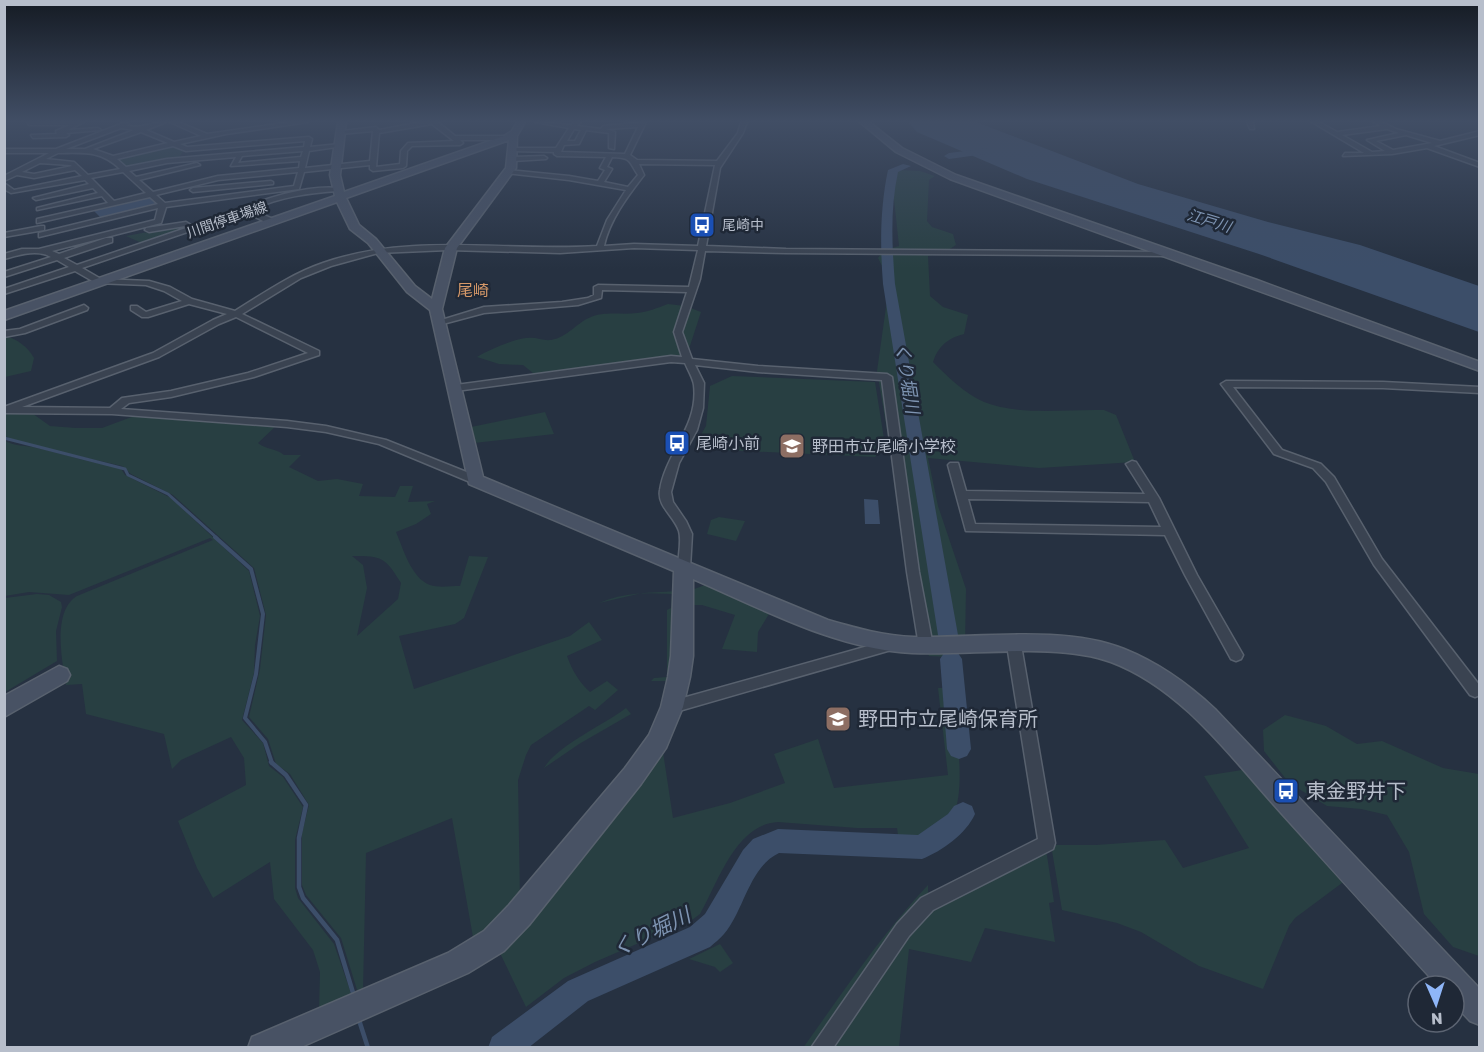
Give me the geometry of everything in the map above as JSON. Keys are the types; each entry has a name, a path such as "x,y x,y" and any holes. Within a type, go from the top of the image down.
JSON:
{"street":[{"path":"5,171 34,176 58,171"},
{"path":"4,179 21,171"},
{"path":"83,171 112,203"},
{"path":"4,195 113,171"},
{"path":"126,171 163,205"},
{"path":"136,182 187,171"},
{"path":"41,228 112,203 188,185 215,175 283,171"},
{"path":"298,184 302,171"},
{"path":"336,171 339,193 354,228 372,241 411,289 438,315 577,304 595,299 598,296 598,287 692,290"},
{"name":"川間停車場線","path":"4,316 270,221 339,193 407,171"},
{"path":"600,183 608,171"},
{"path":"600,248 604,232 629,189 641,175 638,171"},
{"path":"263,1047 458,963 494,941 519,915 633,776 658,741 672,707 682,656 686,534 682,524 667,503 665,492 673,463 692,430 696,416 699,383 682,348 678,332 692,290 716,171"},
{"path":"939,171 1479,367"},
{"path":"476,480 438,315 442,278 452,248 508,172 600,183 629,189"},
{"path":"188,185 190,190 298,184 314,186 316,190"},
{"path":"4,235 163,205 298,184"},
{"path":"4,185 13,192"},
{"path":"36,198 95,185"},
{"path":"31,188 39,209 43,250"},
{"path":"4,292 255,205 316,190 339,193"},
{"path":"39,209 103,194"},
{"path":"4,257 22,251 43,250 158,221 163,205"},
{"path":"246,210 270,221"},
{"path":"4,275 123,236 186,224 193,228"},
{"path":"123,236 143,245"},
{"path":"7,409 156,355 216,322 236,314 298,276 328,264 378,251 452,248 560,251 634,246 701,249 1172,255"},
{"path":"43,250 99,281 146,283 167,289 189,301 236,314 316,353 251,375 171,394 126,400 112,411"},
{"path":"134,308 145,315 189,301"},
{"path":"4,334 12,334 84,308"},
{"path":"456,388 671,359 758,369 887,377 913,572 930,646"},
{"path":"1475,691 1378,562 1330,480 1317,466 1278,452 1226,384 1383,385 1479,390"},
{"path":"7,409 112,411 326,429 382,442 823,626 871,640 930,646 1073,645 1116,655 1161,677 1186,696 1479,1011"},
{"path":"1132,464 1153,498 1236,655"},
{"path":"954,465 970,528 1169,531"},
{"path":"963,495 1153,498"},
{"path":"672,707 894,643"},
{"path":"821,1047 903,930 927,904 1047,843 1014,645"},
{"path":"4,708 59,675"}],"green space":[{"path":"891,171 920,171 935,176 929,180 927,221 932,227 953,234 956,245 945,252 928,256 930,296 943,307 968,315 964,334 944,343 933,362 957,384 984,402 1013,409 1104,410 1116,415 1135,462 1039,468 928,458 938,506 966,589 965,645 949,657 929,656 918,626 916,557 891,454 877,371 888,293 884,270 878,258 884,250 899,246"},
{"path":"185,225 191,228 144,244 126,236"},
{"path":"668,304 685,306 701,312 687,355 543,374 533,373 523,365 499,364 477,357 517,340 557,338 596,315 631,314 653,310"},
{"path":"4,335 22,344 34,358 31,371 5,377"},
{"path":"732,376 875,382 885,445 875,457 700,449 695,445 706,426 710,386"},
{"path":"5,411 29,411 50,426 76,428 102,428 137,415 277,425 258,443 284,455 301,455 289,467 318,481 337,479 363,484 359,496 395,497 400,486 413,486 408,502 435,501 427,504 431,514 416,524 396,532 408,562 423,581 433,586 460,586 469,556 488,557 464,618 455,624 399,636 414,689 570,636 589,622 602,640 567,656 569,661 579,680 590,692 607,681 618,690 595,710 589,706 531,745 526,755 518,780 520,900 486,935 473,937 452,818 366,853 363,991 358,993 341,938 306,895 302,885 302,833 309,805 290,774 276,764 268,739 249,717 260,669 266,615 254,568 173,495 131,474 122,466 17,442 5,436","holes":["352,556 382,560 391,568 401,583 398,599 357,636 367,588 363,565"]},
{"path":"545,412 554,434 474,443 471,427"},
{"path":"4,440 16,445 120,467 125,475 171,498 249,571 260,616 255,645 254,673 242,720 263,743 269,766 283,777 303,807 295,840 295,888 298,898 334,944 352,996 319,1011 320,972 313,950 274,899 270,862 213,898 197,868 178,821 246,785 244,758 231,737 181,760 172,769 164,734 86,714 82,684 66,685 61,624 69,603 77,596 213,540 210,538 69,595 29,592 5,596"},
{"path":"719,517 745,521 736,541 707,534 711,520"},
{"path":"705,585 711,588 715,586 772,609 758,632 757,652 722,649 735,615 702,605 690,605 689,591"},
{"path":"676,591 674,681 651,681 654,678 667,677 667,610 671,608 672,594 643,593"},
{"path":"641,593 599,603 608,599"},
{"path":"37,594 49,595 61,602 62,607 56,631 57,661 5,692 5,598"},
{"path":"938,688 951,688 960,781 956,808 953,815 940,828 924,837 899,843 897,828 857,828 778,822 763,825 751,833 730,857 700,914 692,920 564,978 526,1007 499,951 663,752 673,818 730,803 785,783 774,754 818,739 834,788 948,775"},
{"path":"626,708 631,714 579,744 544,768 559,751"},
{"path":"1285,715 1326,726 1357,744 1382,741 1443,768 1479,774 1479,956 1453,947 1424,914 1409,852 1387,815 1361,809 1327,806 1289,783 1264,751 1263,730"},
{"path":"1247,771 1346,880 1295,918 1289,926 1263,989 1199,966 1141,932 1117,923 1062,910 1051,845 1096,845 1165,840 1183,868 1249,848 1204,776"},
{"path":"1046,849 1054,902 1049,903 1055,942 985,928 971,962 909,949 899,1047 831,1048 884,966 933,903"},
{"path":"928,885 928,895 813,1047 803,1048 878,944"},
{"path":"720,944 733,963 720,972 715,967 689,959"}],"water":[{"name":"江戸川","path":"1008,171 1104,171 1138,184 1268,222 1360,245 1479,286 1479,332 1259,254"},
{"path":"147,196 158,205 102,219 93,210"},
{"path":"864,499 878,500 880,524 865,524"}],"waterway":[{"name":"くり堀川","path":"893,171 888,195 886,248 889,284 948,635"},
{"path":"4,438 125,469 128,475 168,494 217,538"},
{"path":"215,537 251,569 263,614 256,674 245,718 265,742 272,763"},
{"name":"くり堀川","path":"951,659 959,749"},
{"path":"272,763 286,775 306,805 299,838 299,887 303,898 337,940 354,996"},
{"name":"くり堀川","path":"503,1048 578,991 700,937 715,924 752,859 762,848 778,841 922,847 957,822 963,814"},
{"path":"359,1020 368,1048"}],"place":[{"name":"尾崎中","path":"702,225"},
{"name":"尾崎小前","path":"677,443"},
{"name":"野田市立尾崎小学校","path":"792,446"},
{"name":"野田市立尾崎保育所","path":"838,719"},
{"name":"東金野井下","path":"1286,791"}],"district":[{"name":"尾崎","path":"473,290"}]}
